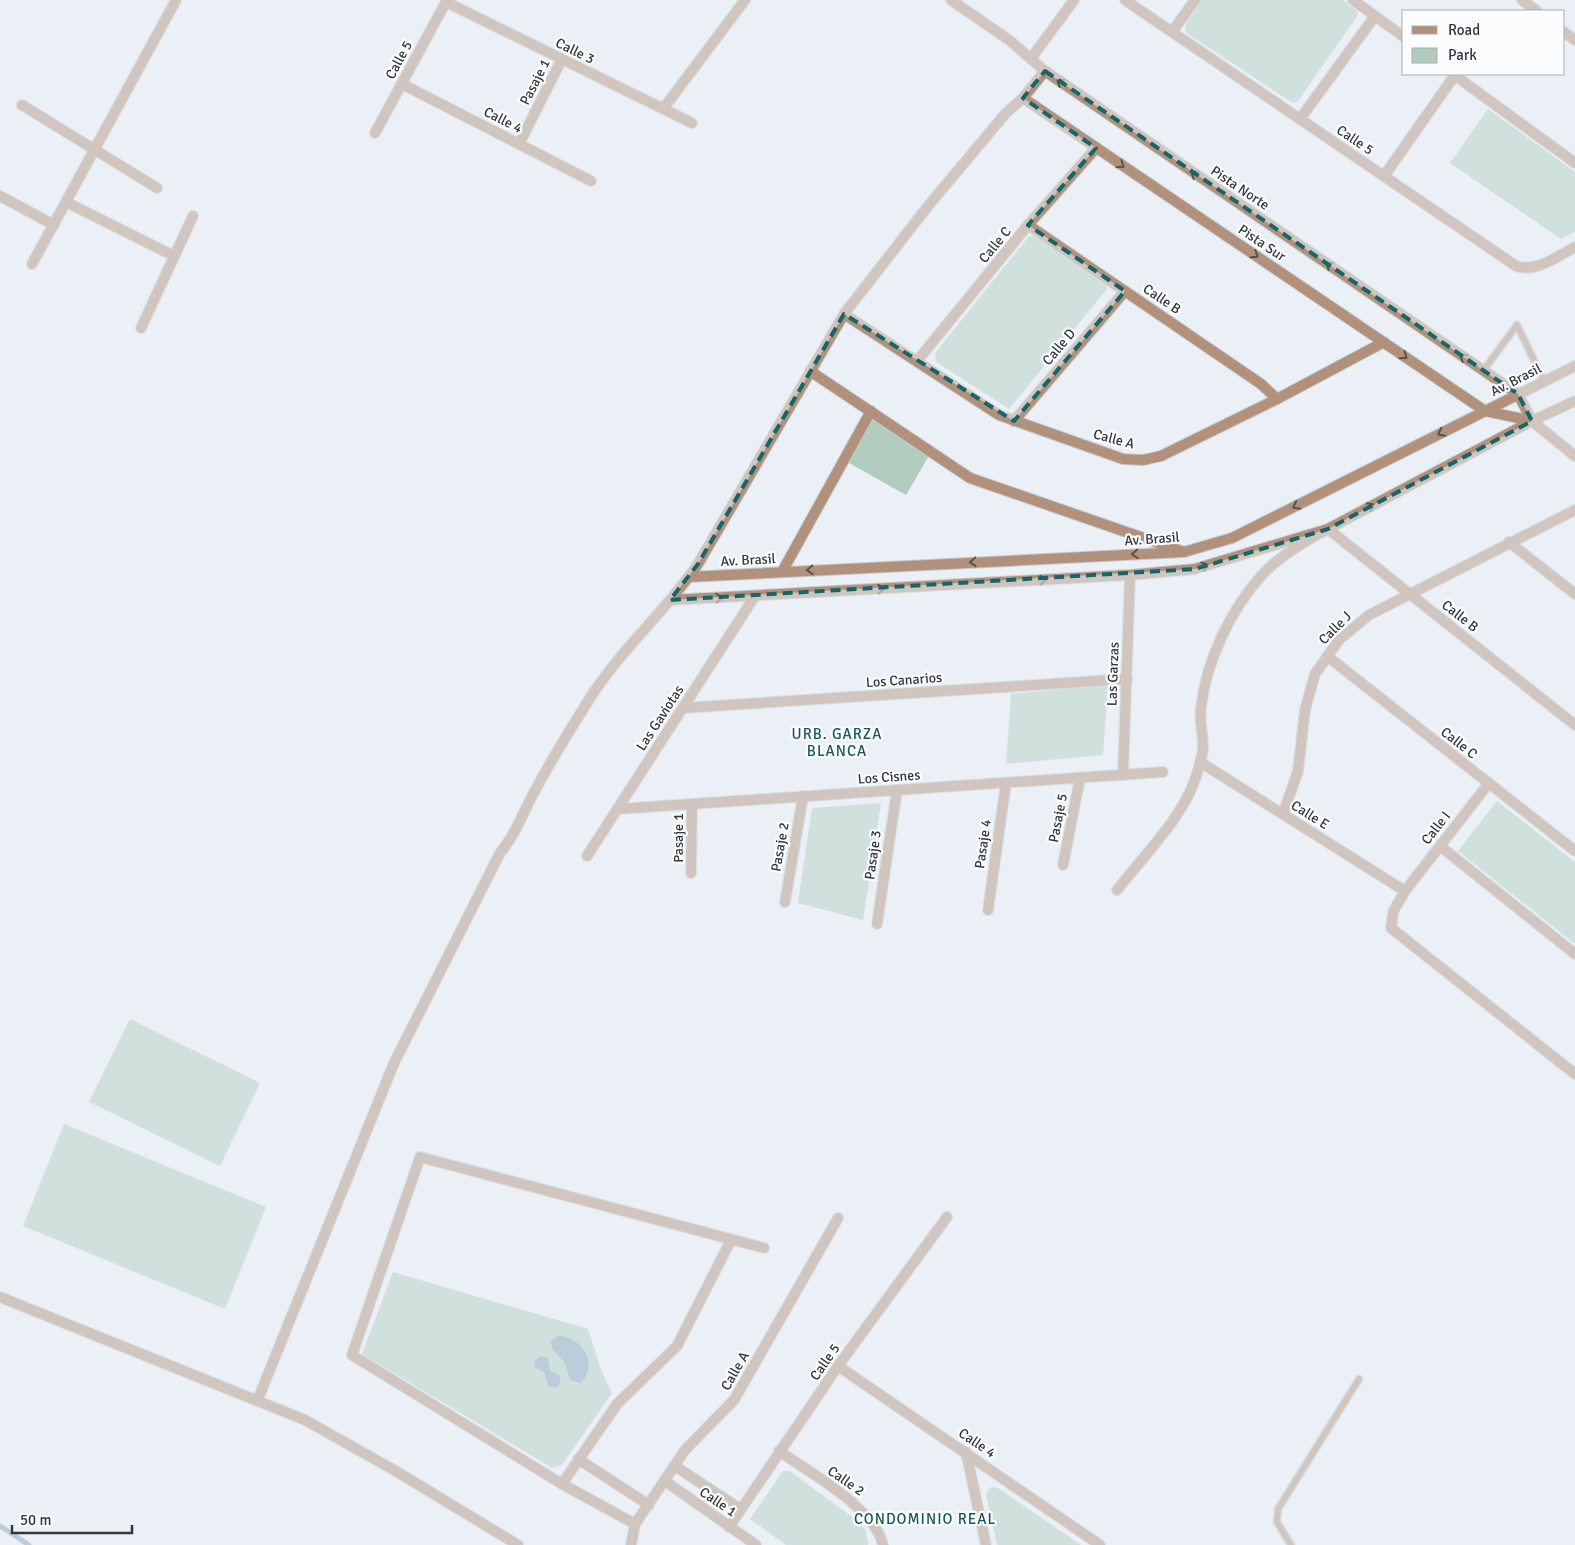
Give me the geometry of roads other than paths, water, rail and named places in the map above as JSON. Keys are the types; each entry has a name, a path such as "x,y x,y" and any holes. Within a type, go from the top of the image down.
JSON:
{"street":[{"path":"32,264 176,0"},
{"path":"662,109 745,0"},
{"name":"Pista Norte","path":"951,0 1032,57 1045,71 1518,394"},
{"path":"1032,57 1074,0"},
{"name":"Calle 5","path":"1125,0 1516,266 1524,269 1534,268 1575,248"},
{"path":"1172,32 1194,0"},
{"path":"1353,0 1402,36"},
{"path":"1522,0 1536,10"},
{"name":"Calle 3","path":"447,1 692,123"},
{"name":"Calle 5","path":"375,133 447,1"},
{"path":"1300,119 1375,16"},
{"name":"Pasaje 1","path":"518,144 562,59"},
{"path":"258,1399 394,1063 500,853 513,838 536,788 593,693 629,645 689,577 750,478 844,314 928,206 1006,112 1022,98 1045,71"},
{"path":"1384,176 1453,75"},
{"path":"1455,75 1575,163"},
{"name":"Calle 4","path":"402,84 591,181"},
{"name":"Pista Sur","path":"1022,98 1485,412"},
{"path":"22,105 157,188"},
{"name":"Calle C","path":"917,361 1028,226 1096,148"},
{"path":"0,196 54,225"},
{"path":"66,202 174,256"},
{"path":"141,328 192,216"},
{"name":"Calle B","path":"1028,226 1261,384 1277,399"},
{"name":"Calle D","path":"1014,421 1125,290"},
{"name":"Calle A","path":"844,314 999,415 1123,458 1143,460 1161,456 1277,399 1384,342"},
{"name":"Av. Brasil","path":"689,577 1184,552 1232,538 1575,366"},
{"path":"810,371 970,478 1184,552"},
{"path":"1518,394 1532,421 1575,456"},
{"path":"1117,890 1184,805 1200,762 1203,747 1200,722 1203,694 1210,669 1229,623 1262,575 1294,550 1328,529 1532,421 1575,401"},
{"path":"782,572 871,411"},
{"path":"1485,412 1532,421"},
{"name":"Calle J","path":"1283,814 1298,771 1305,710 1316,674 1327,656 1354,625 1509,542 1575,510"},
{"path":"670,600 1130,575 1195,569 1328,529"},
{"name":"Calle B","path":"1328,529 1575,725"},
{"path":"1509,542 1575,594"},
{"name":"Las Garzas","path":"1123,775 1130,575"},
{"name":"Las Gaviotas","path":"588,856 755,596"},
{"name":"Calle C","path":"1327,656 1575,851"},
{"name":"Los Canarios","path":"683,708 1126,679"},
{"name":"Calle E","path":"1200,762 1405,891"},
{"name":"Los Cisnes","path":"618,809 1163,772"},
{"name":"Pasaje 5","path":"1062,865 1080,778"},
{"name":"Pasaje 4","path":"988,910 1006,782"},
{"name":"Calle I","path":"1489,783 1405,891 1393,912 1391,928 1575,1074"},
{"name":"Pasaje 3","path":"877,924 897,790"},
{"name":"Pasaje 2","path":"785,902 803,796"},
{"name":"Pasaje 1","path":"691,872 692,804"},
{"path":"1440,846 1575,954"},
{"path":"631,1545 635,1524 562,1484 352,1355 420,1157 764,1248"},
{"name":"Calle 5","path":"729,1526 838,1366 947,1217"},
{"name":"Calle A","path":"635,1524 685,1450 734,1400 838,1218"},
{"path":"562,1484 617,1404 676,1346 731,1240"},
{"path":"0,1297 258,1399 330,1433 518,1545"},
{"name":"Calle 4","path":"838,1366 1100,1545"},
{"name":"Calle 2","path":"779,1451 863,1510 881,1538 883,1545"},
{"path":"966,1452 986,1545"},
{"path":"578,1459 649,1504"},
{"path":"675,1466 740,1509"},
{"name":"Calle 1","path":"665,1481 756,1545"}],"lane":[{"path":"1483,371 1517,325 1544,382"},
{"path":"1290,1545 1277,1522 1278,1510 1359,1379"}],"water":[{"path":"558,1336 574,1341 586,1353 589,1368 586,1376 580,1383 570,1380 565,1363 552,1349 551,1341"},
{"path":"540,1356 548,1358 550,1370 560,1376 560,1384 557,1387 548,1387 544,1372 535,1368 534,1362"}],"waterway":[{"path":"0,1526 29,1545"}],"district":[{"name":"URB. GARZA BLANCA","path":"837,742"},
{"name":"CONDOMINIO REAL","path":"925,1519"}]}
